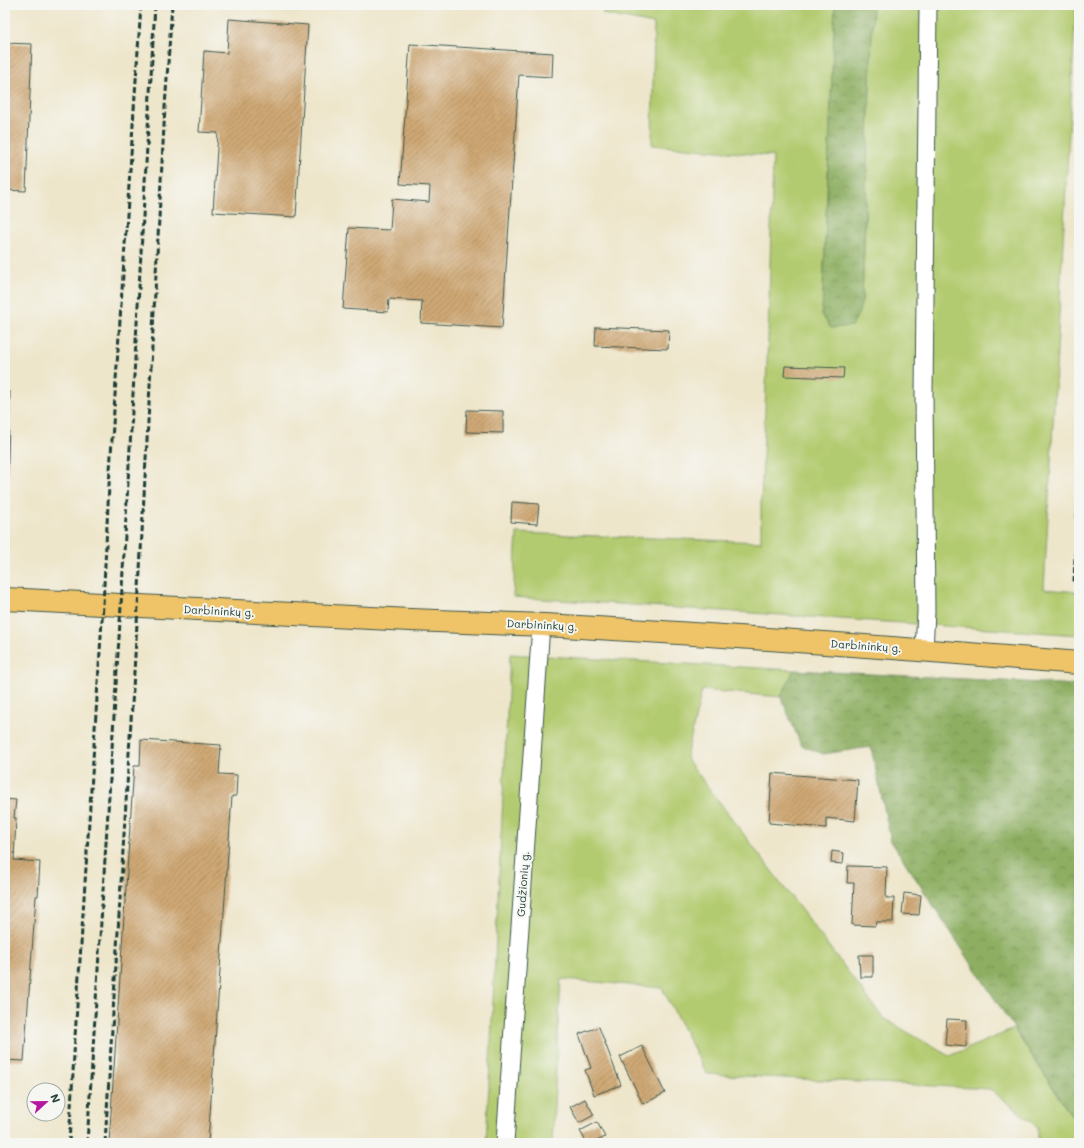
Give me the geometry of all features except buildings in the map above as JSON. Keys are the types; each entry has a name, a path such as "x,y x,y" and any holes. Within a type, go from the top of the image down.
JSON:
{"main road":[{"name":"Darbininkų g.","path":"5,599 412,620 541,625 740,637 1079,662"}],"street":[{"path":"924,650 926,612 924,395 928,5"},
{"name":"Gudžionių g.","path":"505,1143 541,625"}],"green space":[{"path":"603,5 835,5 822,315 831,328 862,300 873,5 1076,5 1044,589 1079,592 1079,635 513,597 517,533 761,542 773,156 652,145 654,24 603,14"},
{"path":"835,5 873,5 862,300 859,312 852,326 831,328 822,315"},
{"path":"510,654 794,670 781,697 702,690 686,758 883,1018 949,1056 1014,1029 1079,1127 1079,1143 1038,1143 1038,1127 990,1089 707,1074 662,988 561,979 552,1143 486,1143"},
{"path":"794,670 1079,685 1079,1127 891,841 871,747 823,754 801,745 781,697"}],"railway":[{"path":"69,1143 103,605 109,485 141,5"},
{"path":"87,1143 121,606 155,5"},
{"path":"105,1143 138,607 165,107 172,5"},
{"path":"1074,582 1079,474"}]}
